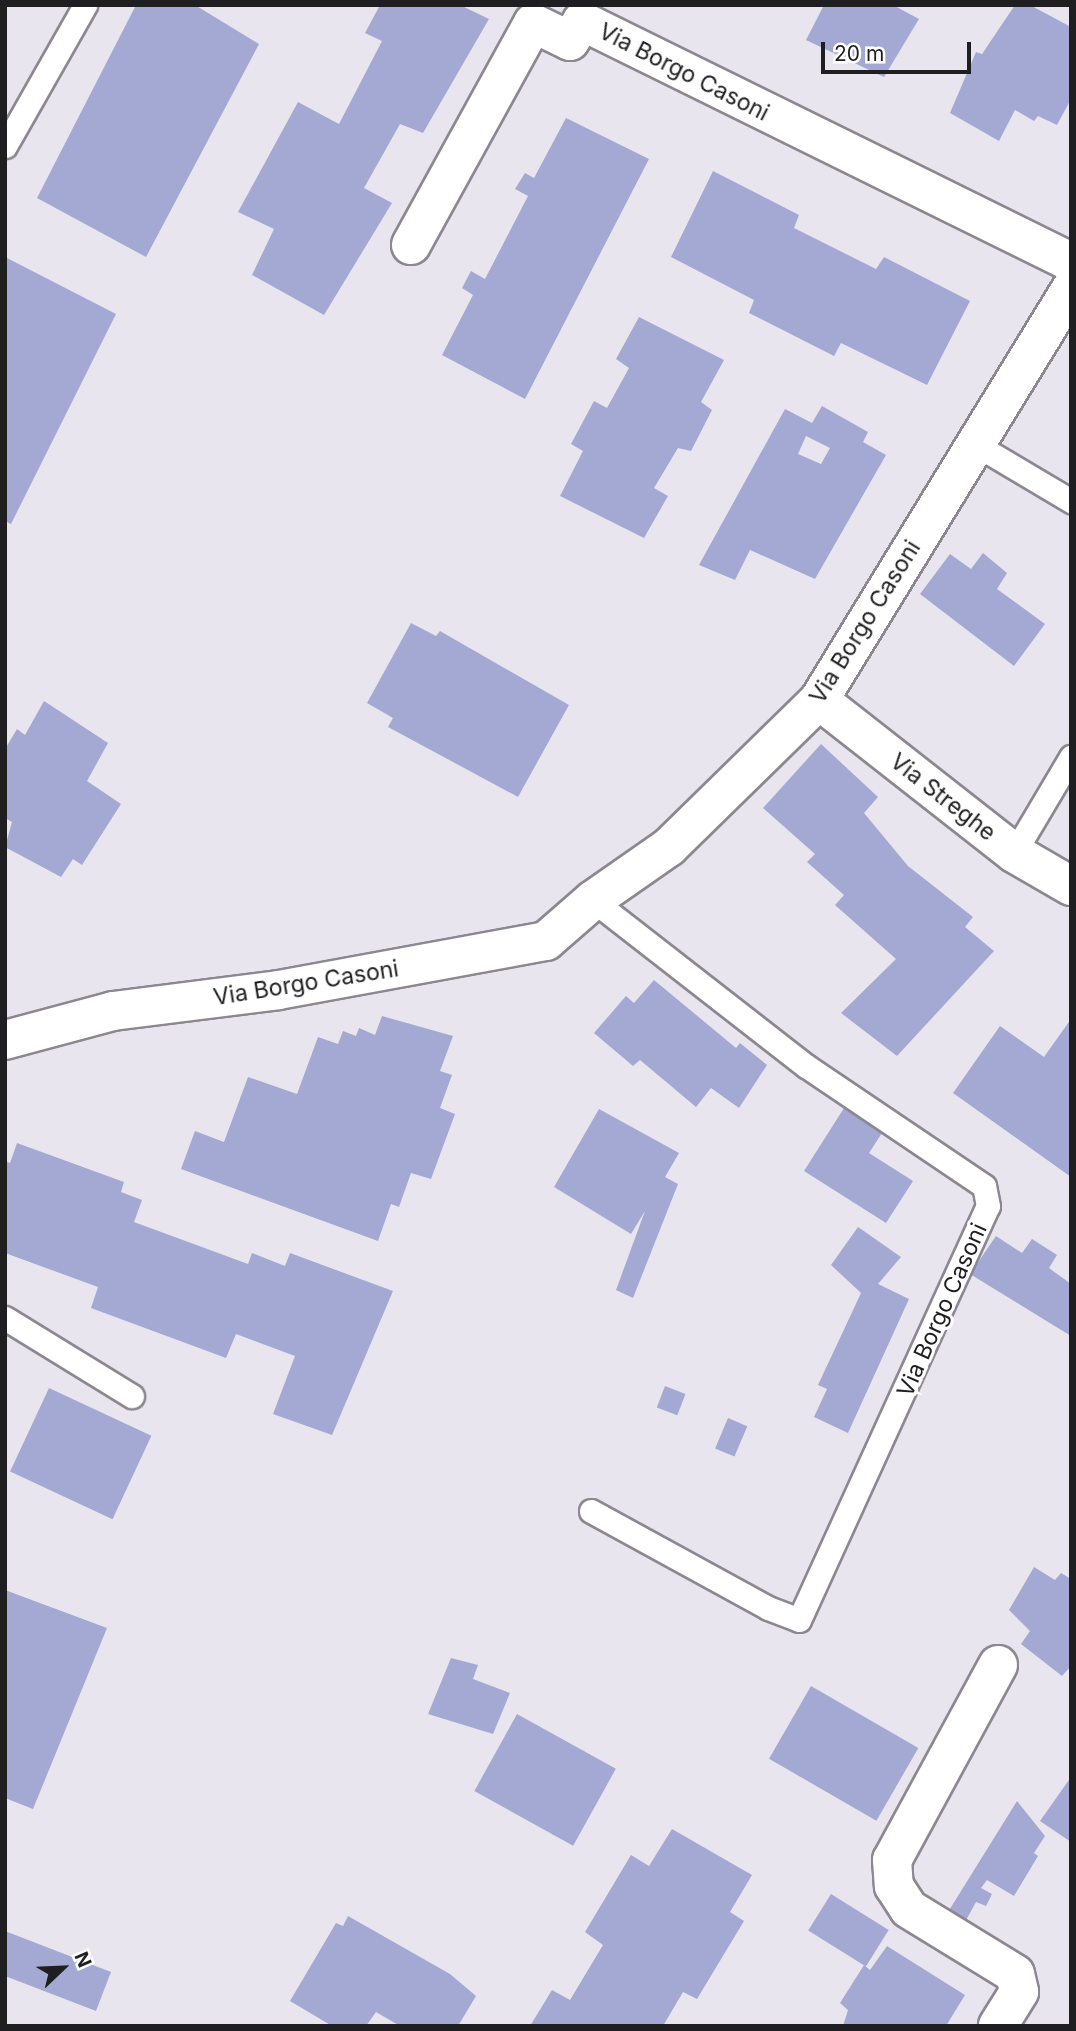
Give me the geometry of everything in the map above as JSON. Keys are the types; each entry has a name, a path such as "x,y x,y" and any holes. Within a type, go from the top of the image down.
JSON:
{"street":[{"name":"Via Borgo Casoni","path":"411,245 533,23 570,41 582,21 1071,262"},
{"name":"Via Borgo Casoni","path":"5,1040 113,1011 279,990 546,941 593,900 669,847 819,700 1071,288"},
{"name":"Via Streghe","path":"819,700 1014,853 1071,886"},
{"path":"998,1665 892,1860 894,1886 909,1909 1015,1974 1019,1992 998,2026"}],"lane":[{"path":"5,146 85,5"},
{"path":"975,444 1071,501"},
{"path":"1014,853 1071,757"},
{"name":"Via Borgo Casoni","path":"591,1511 768,1608 799,1620 988,1206 984,1186 806,1066 593,900"},
{"path":"5,1318 132,1396"}],"building":[{"path":"136,5 195,5 259,44 146,257 37,198"},
{"path":"380,5 460,5 489,19 423,133 400,124 364,188 392,203 324,315 252,275 274,229 238,212 298,102 339,124 382,41 365,33"},
{"path":"824,5 893,5 919,19 884,77 806,40"},
{"path":"1015,5 1030,5 1071,27 1071,99 1057,125 1038,116 1034,121 1015,110 999,141 950,113 976,52 982,54"},
{"path":"566,118 649,159 525,399 442,355 473,295 462,288 471,271 485,279 528,196 515,189 525,173 534,178"},
{"path":"713,171 799,215 794,228 876,269 884,257 970,301 927,385 841,343 834,356 749,313 754,300 671,257"},
{"path":"7,258 116,314 11,524 5,521"},
{"path":"639,317 724,360 701,402 712,410 691,451 678,448 654,488 668,496 644,538 560,496 583,451 571,444 594,401 607,408 629,368 616,359"},
{"path":"822,406 868,432 863,442 886,455 815,579 750,550 735,580 699,565 785,409 812,423","holes":["806,436 830,448 821,464 798,454"]},
{"path":"983,553 1007,573 997,589 1045,624 1014,666 920,594 950,554 971,569"},
{"path":"411,623 436,636 440,631 569,705 518,797 388,727 393,718 367,703"},
{"path":"44,701 108,743 87,781 121,804 82,865 73,859 61,877 5,847 12,822 5,818 5,749 17,729 25,735"},
{"path":"821,744 878,797 864,813 908,866 973,917 965,927 994,951 897,1056 841,1013 896,959 835,905 844,895 807,862 815,854 763,808"},
{"path":"654,980 736,1048 740,1043 767,1065 739,1108 711,1088 696,1107 640,1060 633,1066 594,1033 626,996 634,1003"},
{"path":"382,1016 453,1036 440,1071 452,1075 440,1108 455,1114 431,1179 411,1173 399,1207 391,1204 378,1241 181,1169 195,1131 224,1142 248,1077 297,1094 318,1037 338,1044 343,1031 356,1036 359,1028 375,1035"},
{"path":"1071,1019 1071,1177 953,1093 1000,1026 1044,1057"},
{"path":"844,1108 882,1133 869,1153 913,1181 886,1223 804,1171"},
{"path":"599,1109 679,1153 665,1177 678,1184 633,1298 616,1290 645,1211 631,1234 554,1187"},
{"path":"17,1143 124,1182 121,1192 142,1200 134,1222 248,1264 252,1253 285,1266 290,1253 393,1291 332,1435 273,1414 295,1356 236,1334 226,1358 91,1308 98,1287 5,1253 5,1161 10,1163"},
{"path":"858,1227 901,1257 878,1284 909,1299 848,1433 814,1417 827,1389 818,1385 861,1293 831,1265"},
{"path":"996,1236 1022,1253 1032,1239 1057,1255 1049,1268 1071,1284 1071,1336 970,1274"},
{"path":"665,1386 686,1394 677,1415 657,1407"},
{"path":"49,1388 151,1436 113,1519 10,1471"},
{"path":"728,1418 747,1426 734,1457 715,1448"},
{"path":"1034,1567 1055,1580 1061,1573 1071,1579 1071,1666 1062,1676 1021,1644 1030,1631 1009,1610"},
{"path":"5,1590 107,1628 33,1809 5,1798"},
{"path":"451,1658 478,1665 473,1679 510,1693 493,1734 428,1714"},
{"path":"811,1686 918,1748 876,1821 769,1759"},
{"path":"517,1714 616,1769 573,1846 474,1791"},
{"path":"1071,1777 1071,1842 1040,1821"},
{"path":"1017,1801 1045,1836 1034,1853 1038,1856 1014,1896 987,1880 981,1888 992,1894 986,1906 976,1902 965,1922 948,1912"},
{"path":"672,1829 752,1875 730,1912 744,1921 697,1999 683,1992 663,2026 530,2026 552,1990 570,2000 603,1945 585,1932 631,1855 649,1866"},
{"path":"831,1894 889,1930 866,1967 808,1930"},
{"path":"348,1916 450,1974 476,1996 458,2026 400,2026 376,2012 366,2026 332,2026 290,2001 336,1923 343,1926"},
{"path":"5,1931 111,1972 96,2011 5,1976"},
{"path":"887,1946 965,1995 946,2026 843,2026 848,2010 840,2003 864,1965 870,1970"}]}
